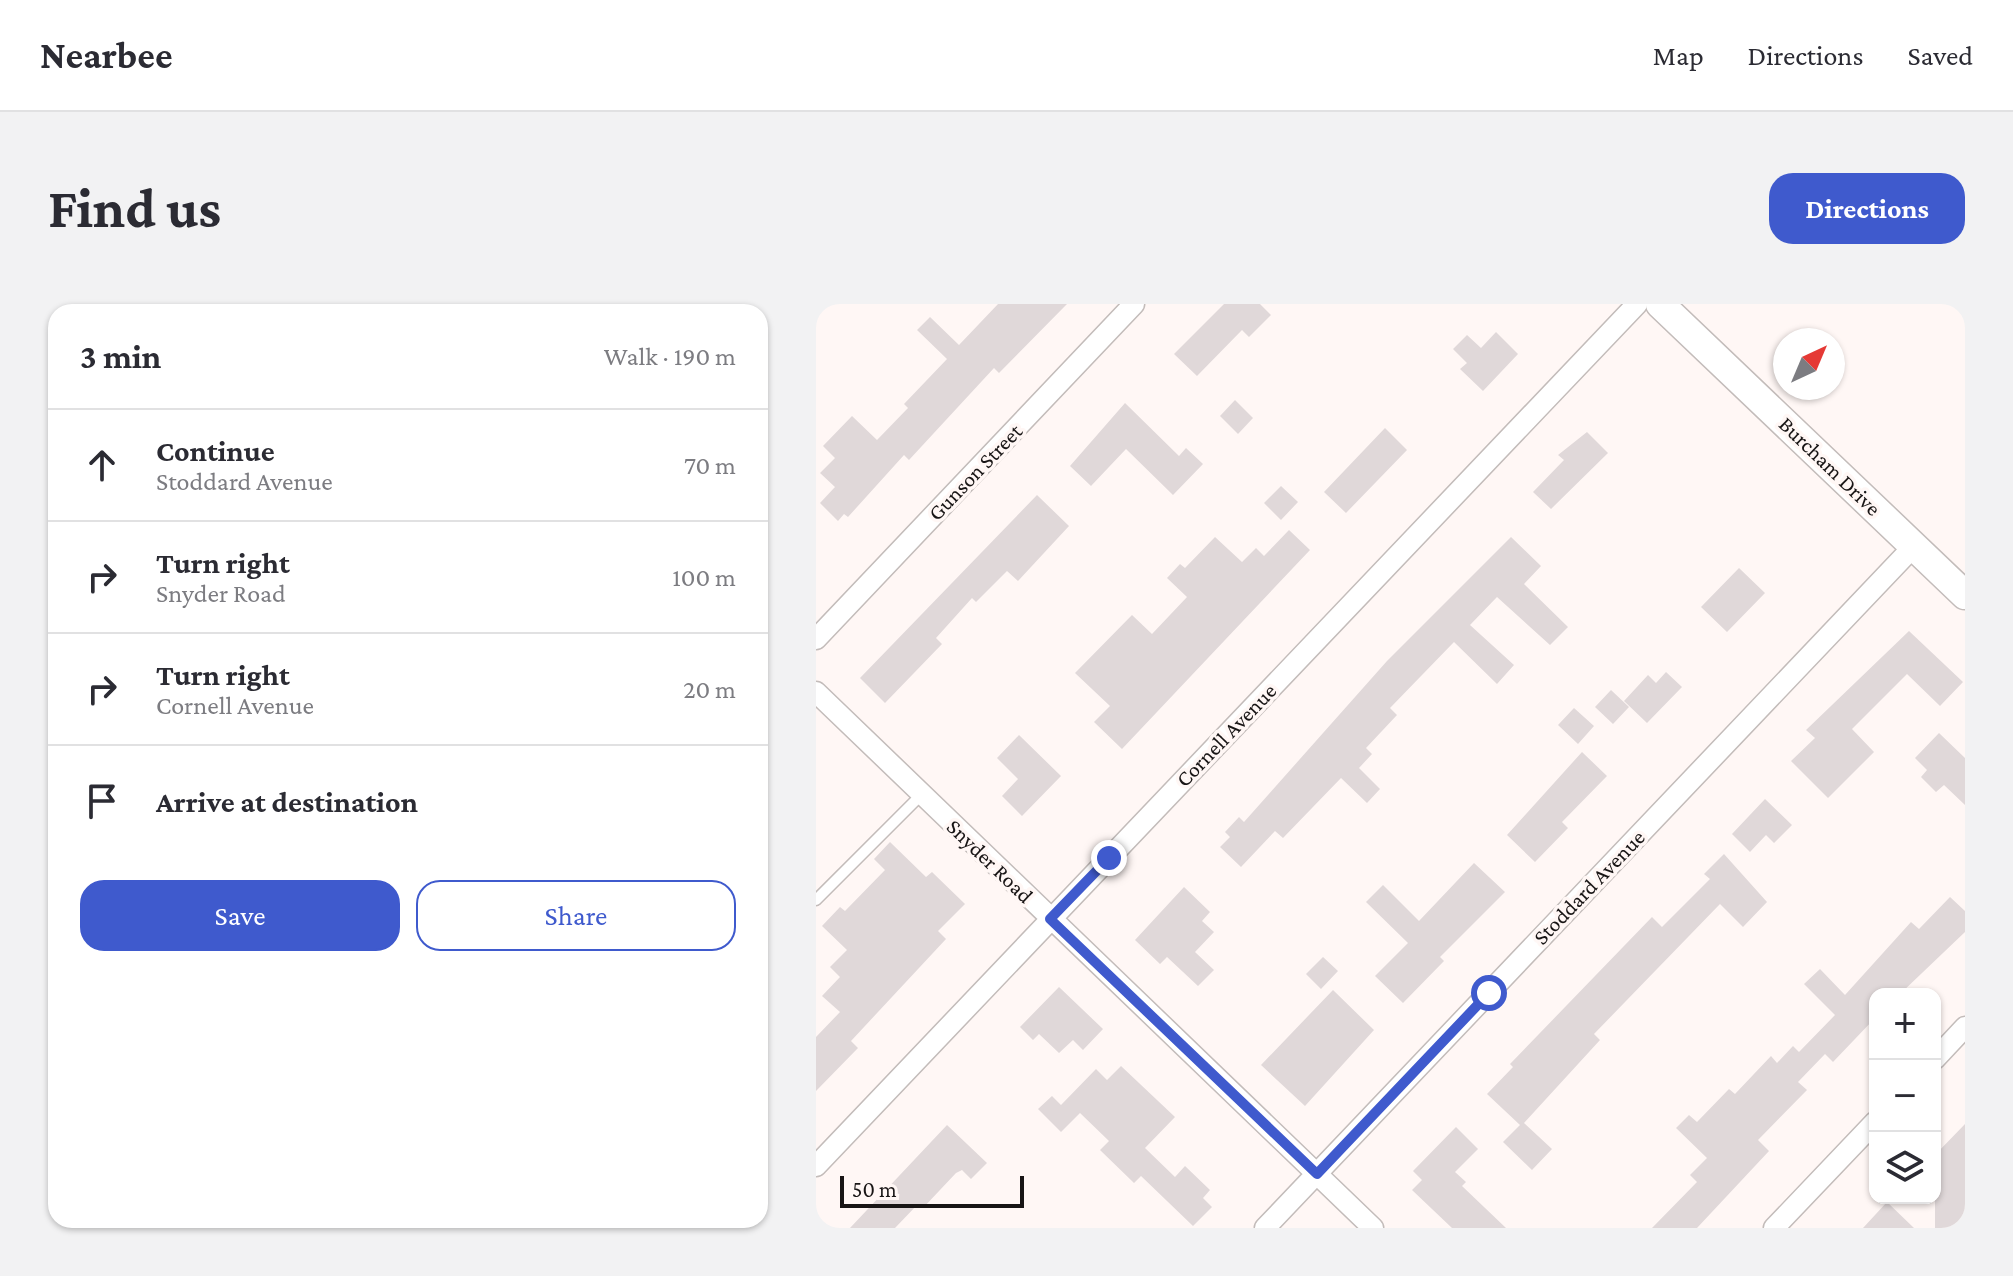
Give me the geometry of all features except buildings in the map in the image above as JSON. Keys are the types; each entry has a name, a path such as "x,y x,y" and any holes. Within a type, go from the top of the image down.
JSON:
{"street":[{"name":"Gunson Street","path":"816,639 1134,304"},
{"name":"Cornell Avenue","path":"816,1166 1637,304"},
{"name":"Burcham Drive","path":"1660,304 1965,595"},
{"name":"Stoddard Avenue","path":"1265,1228 1914,546"},
{"name":"Snyder Road","path":"816,692 1373,1228"},
{"path":"1941,1053 1965,1027"},
{"path":"1774,1228 1869,1128"}],"lane":[{"path":"816,900 921,795"}],"route":[{"path":"1109,858 1050,919 1317,1174 1489,993"}]}
